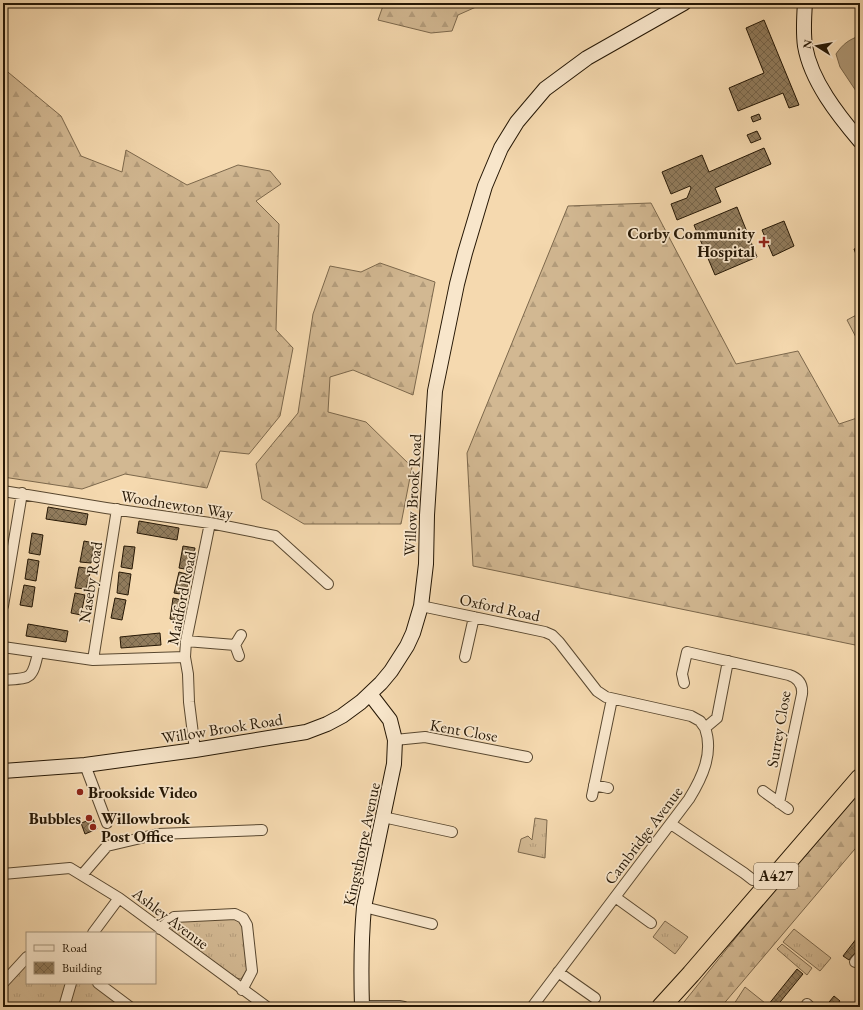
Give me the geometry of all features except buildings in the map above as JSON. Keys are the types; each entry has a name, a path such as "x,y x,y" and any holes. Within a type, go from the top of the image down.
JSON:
{"highway":[{"name":"A427","path":"661,1007 860,778"},
{"name":"A427","path":"667,1007 691,974"}],"street":[{"name":"Willow Brook Road","path":"3,771 85,764 195,750 306,732 327,724 342,716 370,694 391,671 400,658 413,633 421,606 426,564 427,515 435,391 457,284 465,253 486,186 501,148 517,122 544,89 587,58 684,3"},
{"path":"805,3 805,47 814,75 839,115 860,141"},
{"name":"Woodnewton Way","path":"3,491 210,523 275,536 328,584"},
{"path":"3,606 22,494"},
{"name":"Naseby Road","path":"93,660 117,509"},
{"name":"Maidford Road","path":"195,750 185,657 186,641 210,523"},
{"name":"Oxford Road","path":"421,606 545,632 552,635 597,691 606,697 691,716 700,721 705,728"},
{"path":"465,656 474,617"},
{"path":"235,646 241,635"},
{"path":"186,641 235,646"},
{"path":"235,646 240,656"},
{"path":"3,647 93,660 185,657"},
{"name":"Surrey Close","path":"684,683 682,674 687,652 793,676 798,680 802,686 802,694 779,803"},
{"path":"3,680 25,679 34,671 38,653"},
{"path":"705,728 717,718 728,661"},
{"name":"Kingsthorpe Avenue","path":"362,1007 361,972 364,907 394,764 395,740 390,720 370,694"},
{"path":"592,796 612,699"},
{"name":"Cambridge Avenue","path":"532,1007 689,800 699,783 708,752 709,741 705,728"},
{"name":"Kent Close","path":"395,740 425,737 527,757"},
{"path":"85,764 107,823"},
{"path":"594,785 608,788"},
{"path":"763,791 788,809"},
{"path":"384,817 452,832"},
{"path":"670,824 753,880"},
{"path":"82,875 107,846 158,834 262,830"},
{"name":"Ashley Avenue","path":"3,874 70,868 119,898 267,1007"},
{"path":"94,932 119,898"},
{"path":"615,898 651,923"},
{"path":"364,907 432,924"},
{"path":"160,929 174,917 235,914 243,918 247,925 252,972 242,990"},
{"path":"3,983 26,958"},
{"path":"558,972 595,998"},
{"path":"64,1007 71,984"},
{"path":"99,984 130,1007"},
{"path":"362,1007 404,1007"}],"green space":[{"path":"384,3 485,3 458,15 452,31 431,33 378,20"},
{"path":"3,68 61,116 81,156 122,172 126,150 187,185 238,165 270,171 281,184 256,201 279,224 276,330 293,348 280,416 249,454 220,451 207,488 125,474 82,489 3,477"},
{"path":"651,203 736,364 798,351 839,424 860,417 860,646 473,566 467,453 568,206"},
{"path":"380,263 435,282 413,395 353,370 330,377 328,412 366,422 412,467 401,524 304,524 262,499 256,464 298,413 313,314 330,266 361,272"},
{"path":"860,313 860,345 847,320"},
{"path":"860,792 860,843 721,1007 680,1007 771,894"},
{"path":"535,818 547,820 545,858 518,852 521,839 528,836 532,840"},
{"path":"231,916 238,921 244,929 247,970 241,979 236,978 172,931 172,925 178,920"},
{"path":"665,921 688,937 675,954 653,937"},
{"path":"794,929 831,958 820,971 783,942"},
{"path":"782,944 812,968 807,975 777,949"},
{"path":"26,962 26,984 66,984 60,1007 3,1007 3,988"},
{"path":"76,984 92,984 98,987 120,1007 69,1007"},
{"path":"745,987 770,1007 732,1007"}],"shaded area":[{"path":"860,36 860,97 840,67 836,54 846,43"}],"place":[{"name":"Corby Community Hospital","path":"764,242"},
{"name":"Brookside Video","path":"80,792"},
{"name":"Bubbles","path":"89,818"},
{"name":"Willowbrook Post Office","path":"93,827"}]}
